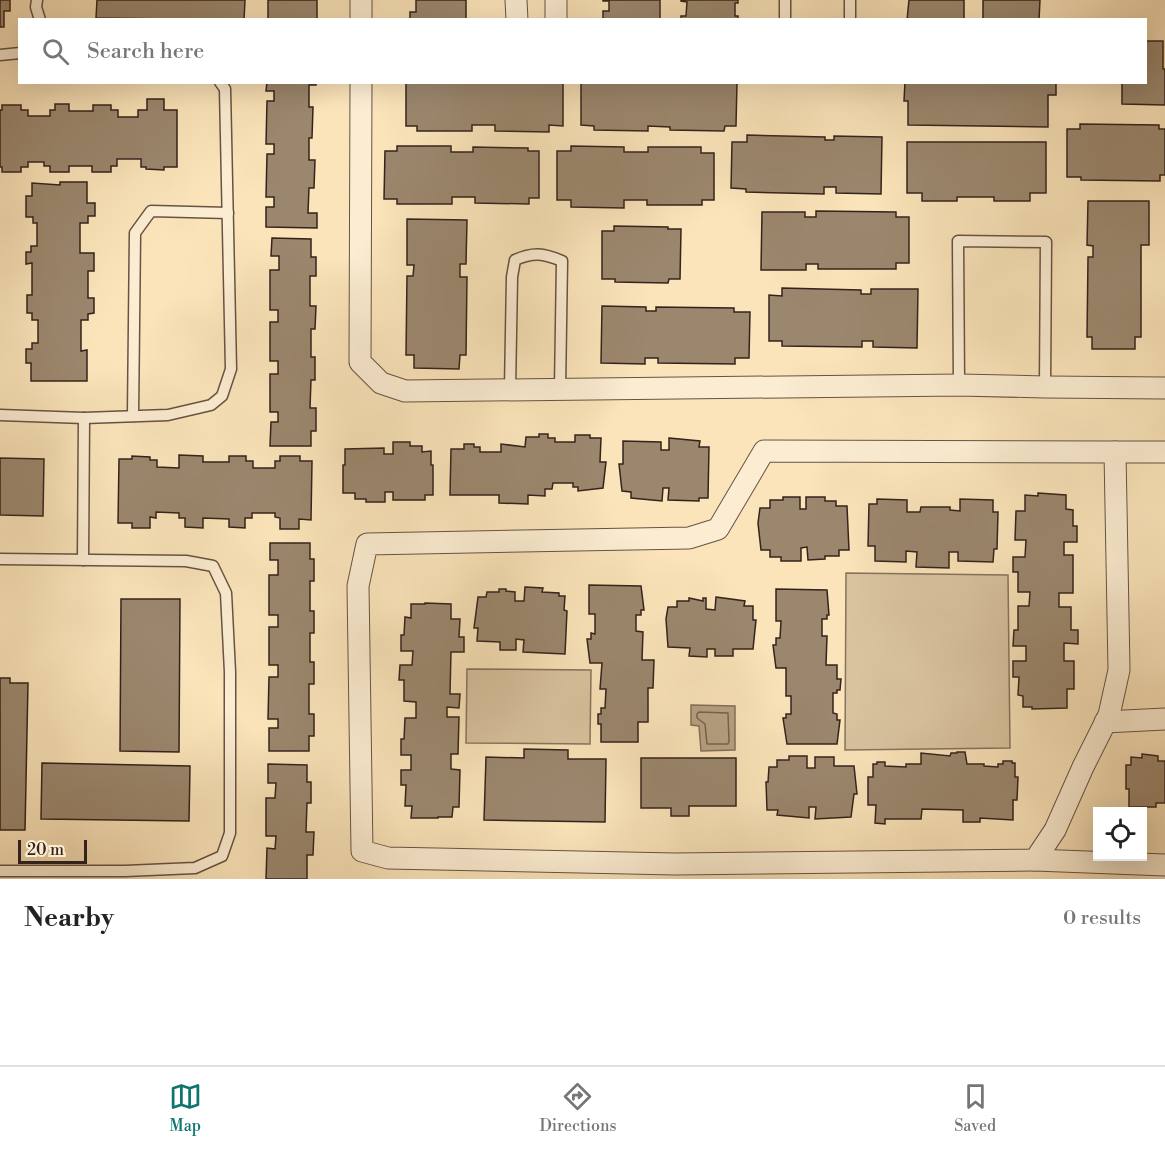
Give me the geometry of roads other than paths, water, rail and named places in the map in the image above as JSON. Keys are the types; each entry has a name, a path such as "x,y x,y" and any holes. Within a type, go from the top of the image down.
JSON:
{"street":[{"path":"361,0 361,18"},
{"path":"516,0 517,18"},
{"path":"556,0 556,18"},
{"path":"361,84 360,362 381,383 405,391 959,385 1165,388"},
{"path":"1165,452 764,451 718,529 689,538 367,544 358,586 362,851 388,858 646,871 1035,860 1165,865"},
{"path":"1035,860 1055,830 1109,715 1119,670 1115,452"},
{"path":"1105,722 1165,719"}],"lane":[{"path":"37,0 36,7 39,18"},
{"path":"785,0 785,18"},
{"path":"850,0 850,18"},
{"path":"0,55 18,53"},
{"path":"0,415 84,418 168,415 211,405 222,396 231,369 225,89 221,84"},
{"path":"134,416 135,233 151,211 228,213"},
{"path":"959,385 958,241 1046,242 1046,387"},
{"path":"510,389 512,277 515,260 529,254 548,255 562,261 560,388"},
{"path":"83,560 84,418"},
{"path":"0,559 186,561 213,566 226,593 230,672 230,833 222,856 195,868 22,875 0,871"}],"water":[{"path":"691,705 735,706 735,750 701,751 699,726 691,725"}]}
